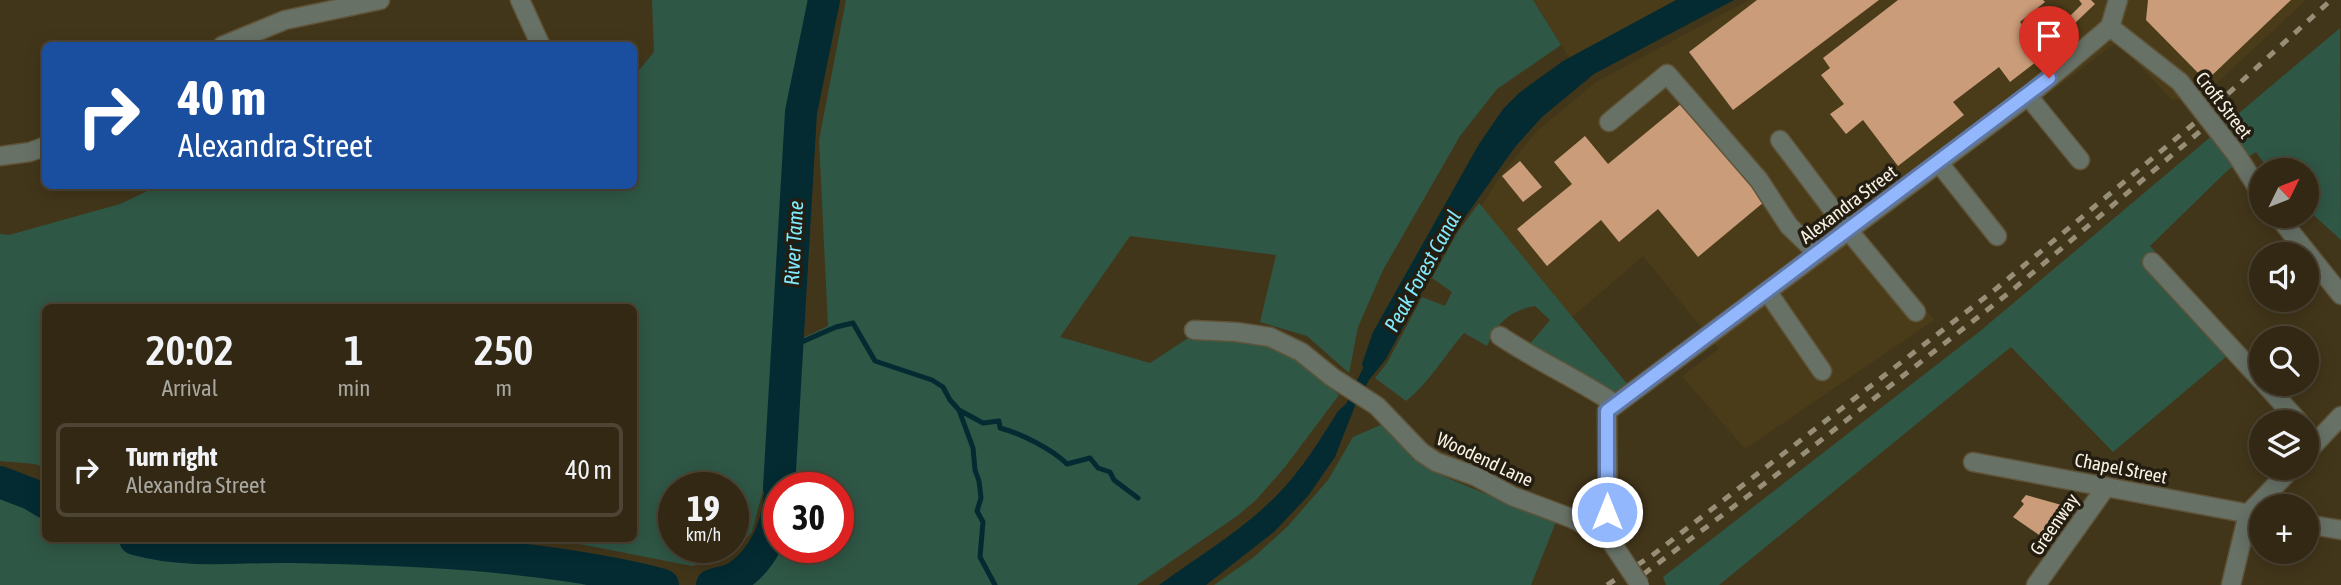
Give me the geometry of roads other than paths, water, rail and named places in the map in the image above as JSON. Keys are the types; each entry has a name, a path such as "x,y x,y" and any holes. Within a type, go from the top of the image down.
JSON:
{"street":[{"path":"232,42 285,20 380,0"},
{"path":"520,0 539,42"},
{"path":"2110,27 2118,0"},
{"name":"Croft Street","path":"2110,27 2180,82 2249,174"},
{"name":"Alexandra Street","path":"1611,407 2028,96 2110,27"},
{"path":"1609,122 1667,74 1759,180 1789,226 1817,253"},
{"path":"2028,96 2080,160"},
{"path":"1780,140 1848,230 1916,312"},
{"path":"0,156 42,148"},
{"path":"1939,163 1997,236"},
{"path":"2287,228 2341,295"},
{"path":"2152,262 2249,368"},
{"path":"1767,291 1822,371"},
{"name":"Woodend Lane","path":"1195,330 1270,337 1301,352 1341,383 1377,406 1422,452 1436,462 1475,476 1512,496 1571,518 1608,537 1640,585"},
{"path":"1500,336 1536,359 1594,389 1611,407 1608,537"},
{"path":"2275,396 2288,410"},
{"path":"2319,434 2341,416"},
{"name":"Chapel Street","path":"1973,461 2249,514"},
{"path":"2272,494 2283,480"},
{"name":"Greenway","path":"2036,585 2106,487"},
{"path":"2319,526 2341,530"},
{"path":"2231,585 2249,532"}],"water":[{"name":"Peak Forest Canal","path":"1676,0 1734,0 1594,74 1542,117 1515,147 1453,234 1386,359 1369,380 1355,406 1335,457 1308,496 1274,532 1206,585 1159,585 1250,520 1286,486 1302,466 1338,411 1346,404 1363,368 1373,332 1479,144 1503,109 1519,93 1563,61"}],"waterway":[{"name":"River Tame","path":"780,472 801,112 824,0"},
{"path":"788,348 836,327 853,323 875,361 932,380 943,387 959,410 983,423 999,421 1000,428 1035,442 1067,464 1090,458 1098,468 1110,472 1114,480 1138,498"},
{"path":"959,410 973,448 979,481 981,498 977,511 983,522 980,557 995,585"},
{"name":"River Tame","path":"0,482 42,501"},
{"name":"River Tame","path":"147,542 195,548 328,548 466,554 570,566 663,585"},
{"name":"River Tame","path":"712,585 735,578 755,561 763,549"}],"railway":[{"path":"1607,585 1654,554 1997,288 2209,111 2331,0"},
{"path":"1629,585 1788,466 2010,292 2223,112"}]}
